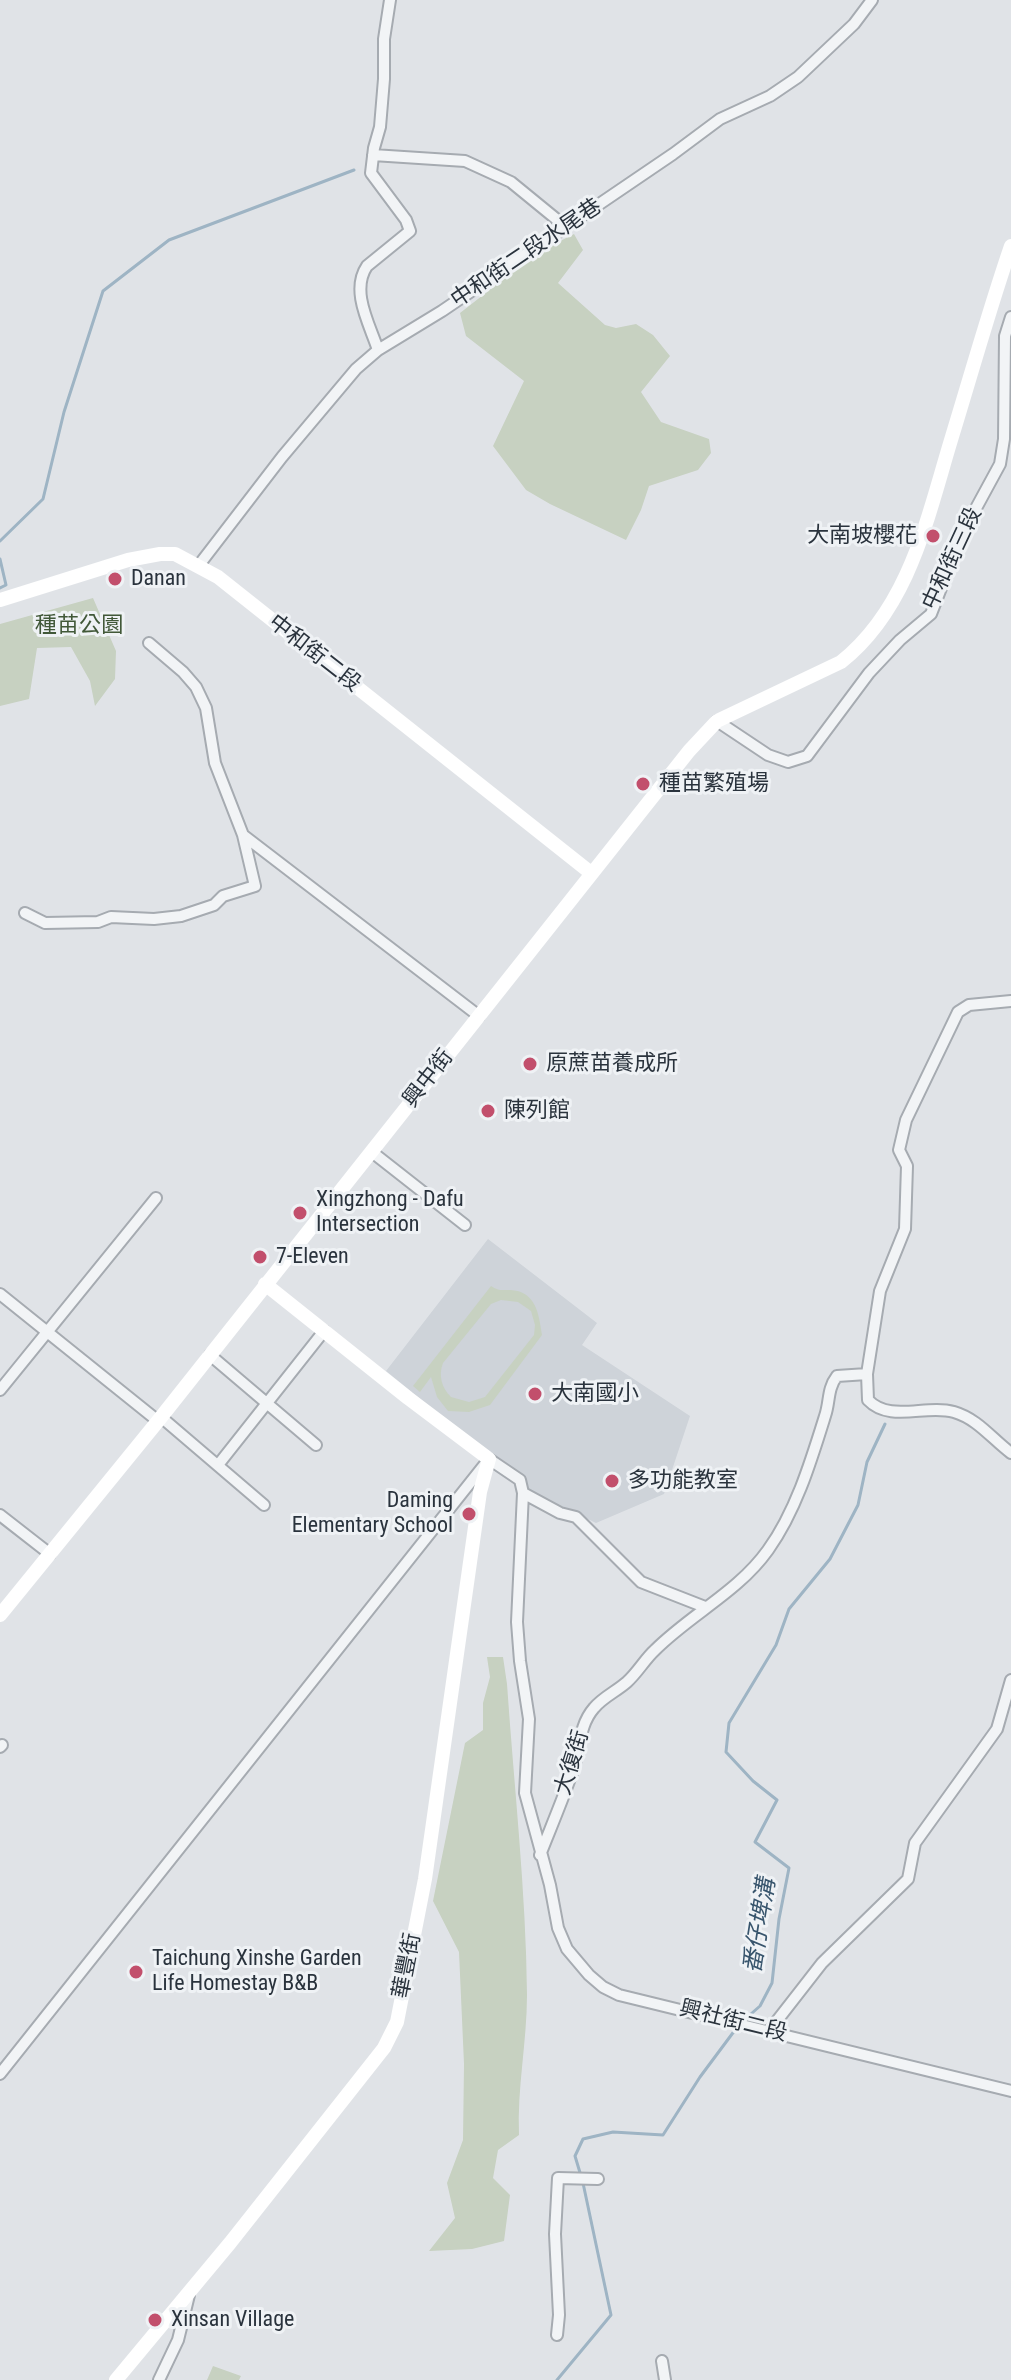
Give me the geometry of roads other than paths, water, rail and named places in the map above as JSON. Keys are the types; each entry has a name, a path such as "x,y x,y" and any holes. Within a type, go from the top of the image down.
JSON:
{"street":[{"path":"378,350 360,296 363,273 367,266 410,231 406,220 371,173 380,127 384,39 390,0"},
{"name":"中和街二段水尾巷","path":"199,565 312,421 356,369 378,350 442,311 720,119 770,96 798,77 854,24 872,0"},
{"path":"373,155 465,161 511,182 566,227"},
{"name":"中和街三段","path":"591,873 689,751 717,721 841,662 885,613 918,550 1011,246"},
{"name":"中和街三段","path":"717,721 768,755 788,762 807,756 869,673 900,640 931,614 962,534 1000,464 1004,439 1005,336 1011,317"},
{"name":"中和街二段","path":"0,600 128,560 160,554 175,554 199,565 591,873"},
{"path":"25,913 45,923 98,922 111,917 154,919 181,916 214,905 223,896 255,886 243,835 215,763 206,708 196,687 183,672 149,643"},
{"path":"243,835 479,1016"},
{"name":"興中街","path":"0,1615 372,1152 591,873"},
{"path":"1011,1001 969,1005 958,1012 906,1120 899,1150 907,1166 905,1229 880,1291 867,1374 868,1400 876,1408 887,1411 952,1411 976,1422 1011,1453"},
{"path":"372,1152 465,1225"},
{"path":"0,1390 156,1198"},
{"path":"265,1284 520,1480 523,1493 560,1513 576,1517 641,1582 705,1607"},
{"path":"0,1294 218,1465 264,1505"},
{"path":"218,1465 324,1331"},
{"path":"210,1355 316,1445"},
{"name":"大復街","path":"540,1855 573,1770 581,1730 593,1708 628,1681 655,1650 705,1607 743,1580 769,1548 794,1503 827,1411 830,1385 837,1376 867,1374"},
{"path":"0,2074 489,1459"},
{"name":"華豐街","path":"116,2380 230,2243 384,2048 397,2022 425,1879 480,1492 489,1459"},
{"name":"大復街","path":"523,1493 517,1622 529,1719 525,1793 540,1855"},
{"path":"0,1515 50,1554"},
{"path":"769,2031 822,1963 908,1879 915,1843 997,1729 1011,1680"},
{"name":"興社街二段","path":"540,1855 550,1885 558,1928 567,1949 603,1987 619,1995 1011,2091"},
{"path":"557,2335 555,2234 558,2178 598,2179"},
{"path":"159,2380 178,2340 190,2289"},
{"path":"662,2361 665,2380"}],"waterway":[{"path":"0,541 43,499 64,412 103,291 169,240 354,170"},
{"path":"0,559 6,585 0,588"},
{"name":"番仔埤溝","path":"743,2021 760,2006 772,1983 779,1919 789,1868 755,1842 777,1800 753,1781 726,1752 729,1723 776,1645 789,1609 830,1559 858,1505 867,1462 885,1424"},
{"name":"番仔埤溝","path":"581,2176 575,2156 583,2139 613,2132 663,2135 738,2026"},
{"name":"番仔埤溝","path":"557,2380 611,2315 583,2183"}],"place":[{"name":"大南坡櫻花","path":"933,536"},
{"name":"Danan","path":"115,579"},
{"name":"種苗繁殖場","path":"643,784"},
{"name":"原蔗苗養成所","path":"530,1064"},
{"name":"陳列館","path":"488,1111"},
{"name":"Xingzhong - Dafu Intersection","path":"300,1213"},
{"name":"7-Eleven","path":"260,1257"},
{"name":"大南國小","path":"535,1394"},
{"name":"多功能教室","path":"612,1481"},
{"name":"Daming Elementary School","path":"469,1514"},
{"name":"Taichung Xinshe Garden Life Homestay B&B","path":"136,1972"},
{"name":"Xinsan Village","path":"155,2320"}],"park label":[{"name":"種苗公園","path":"79,626"}]}
